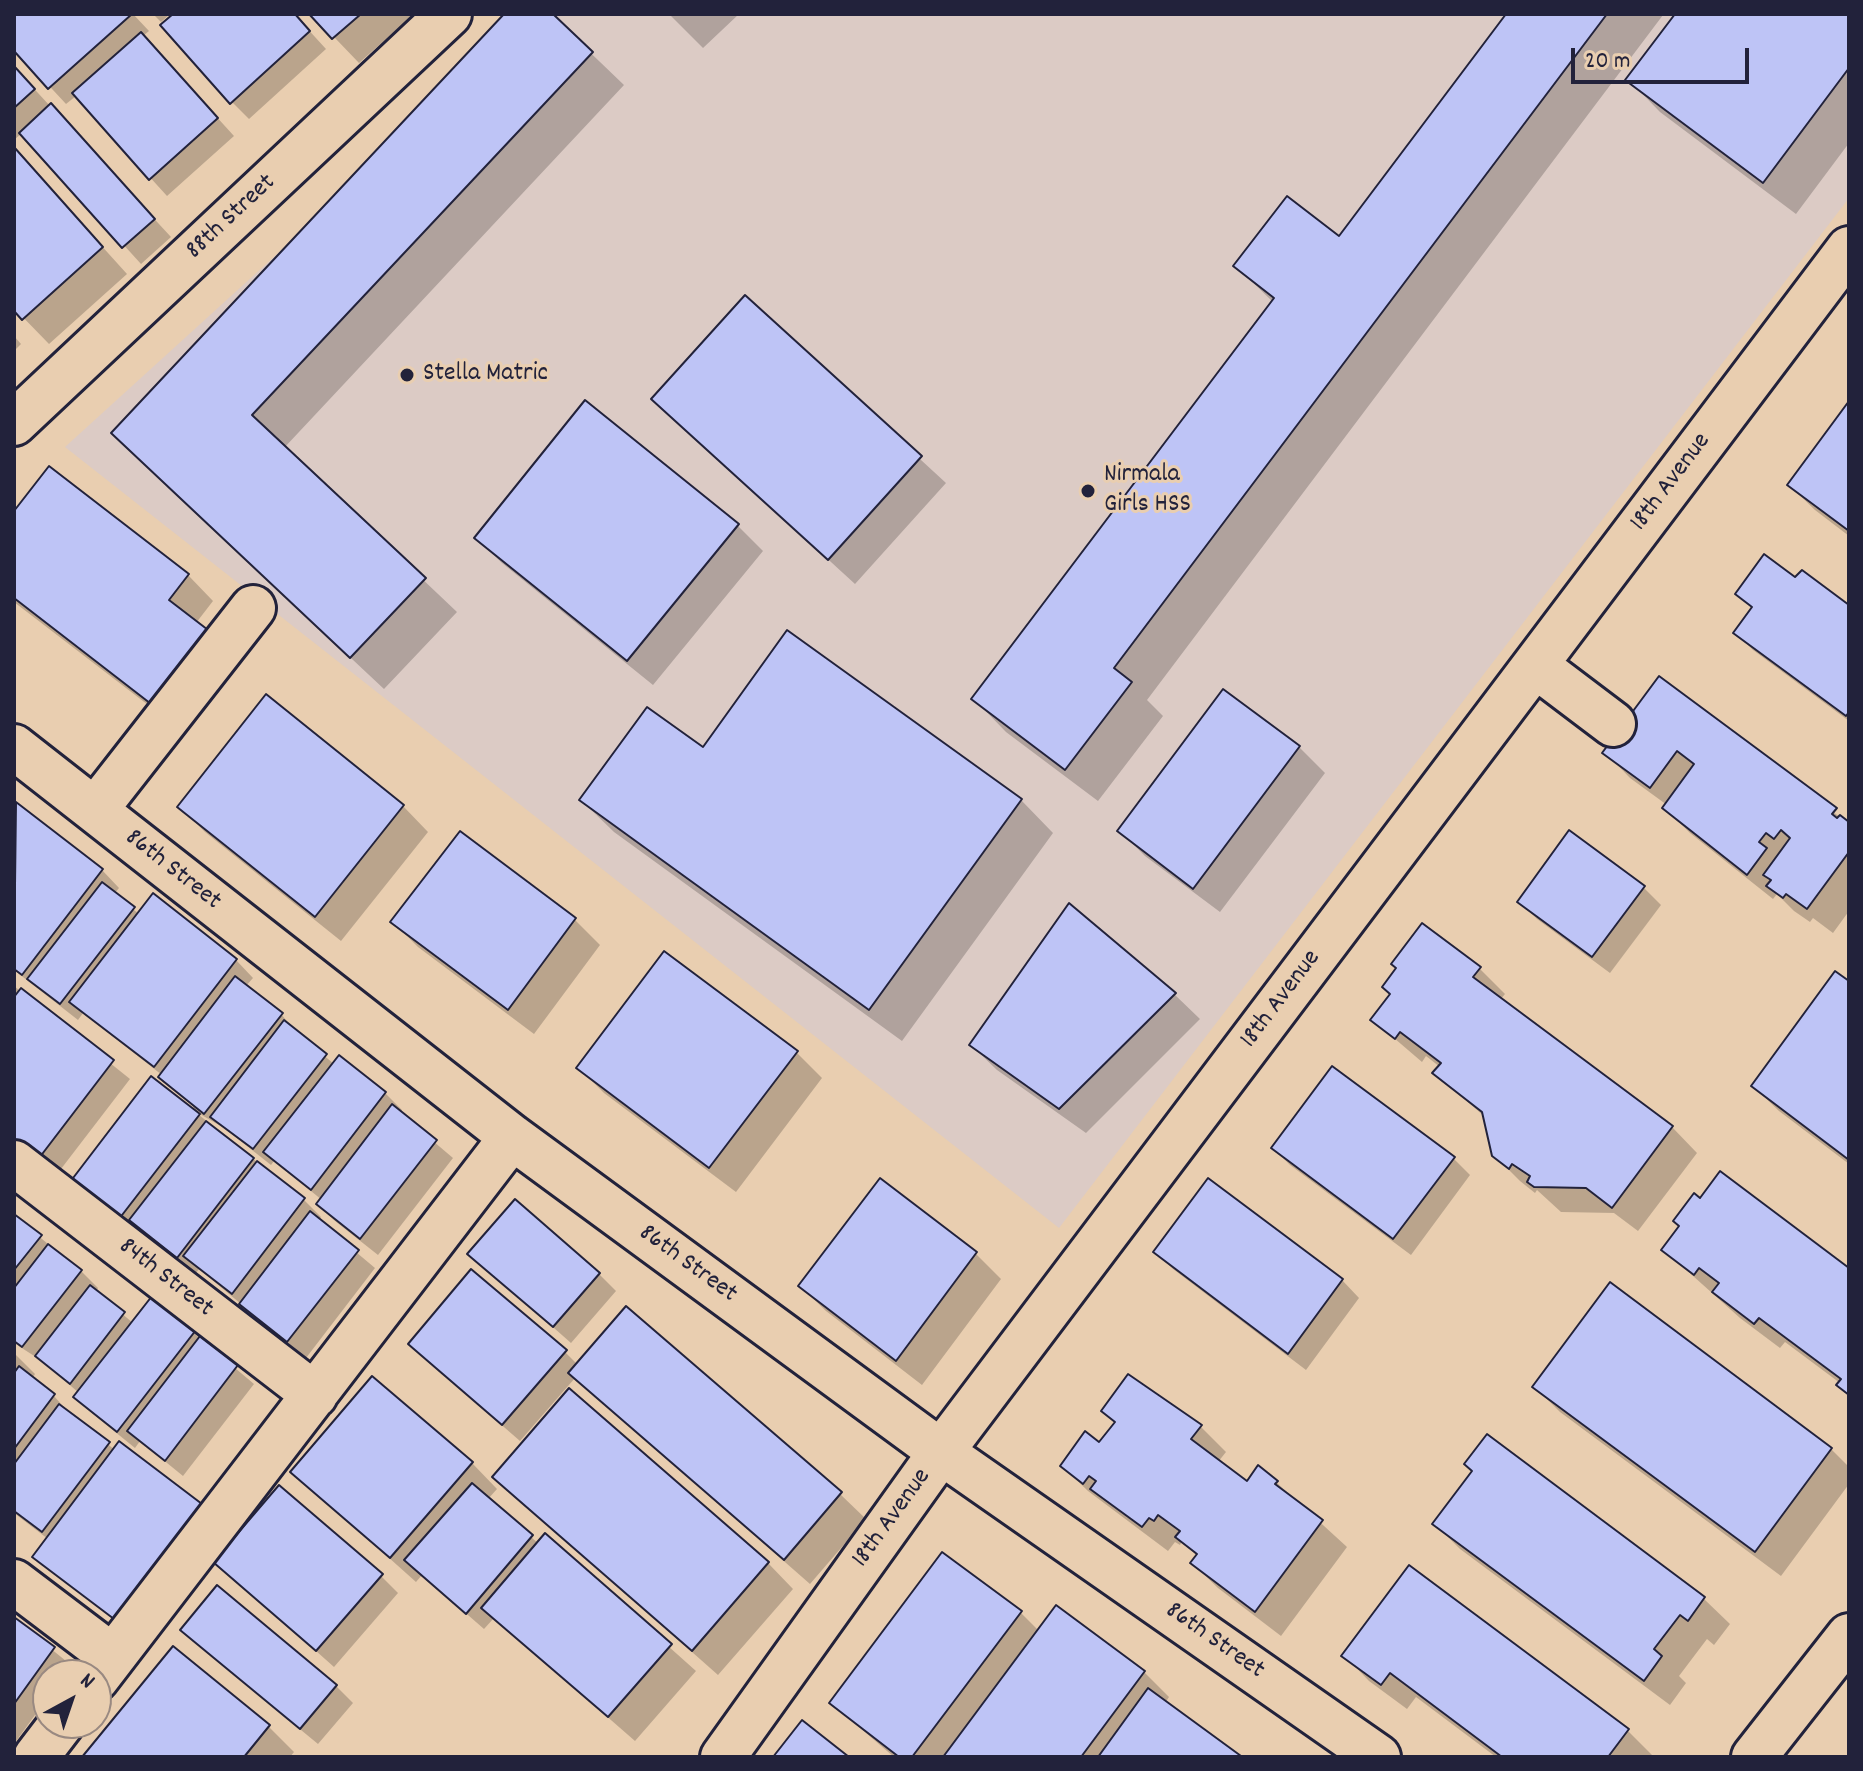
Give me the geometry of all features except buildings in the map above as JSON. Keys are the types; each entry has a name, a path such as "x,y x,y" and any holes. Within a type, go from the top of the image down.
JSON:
{"street":[{"name":"88th Street","path":"14,423 449,14"},
{"name":"18th Avenue","path":"723,1757 941,1452 1849,249"},
{"path":"95,810 253,608"},
{"path":"1535,665 1613,724"},
{"name":"86th Street","path":"14,747 512,1137 941,1452 1378,1757"},
{"path":"112,1659 512,1137"},
{"name":"84th Street","path":"14,1163 315,1395"},
{"path":"14,1582 95,1659"},
{"path":"1754,1757 1849,1636"},
{"path":"36,1757 50,1739"}],"shaded area":[{"name":"Nirmala Girls HSS","path":"541,14 1849,14 1849,198 1059,1228 65,447"}],"place":[{"name":"Stella Matric","path":"407,375"},
{"name":"Nirmala Girls HSS","path":"1088,491"}]}
